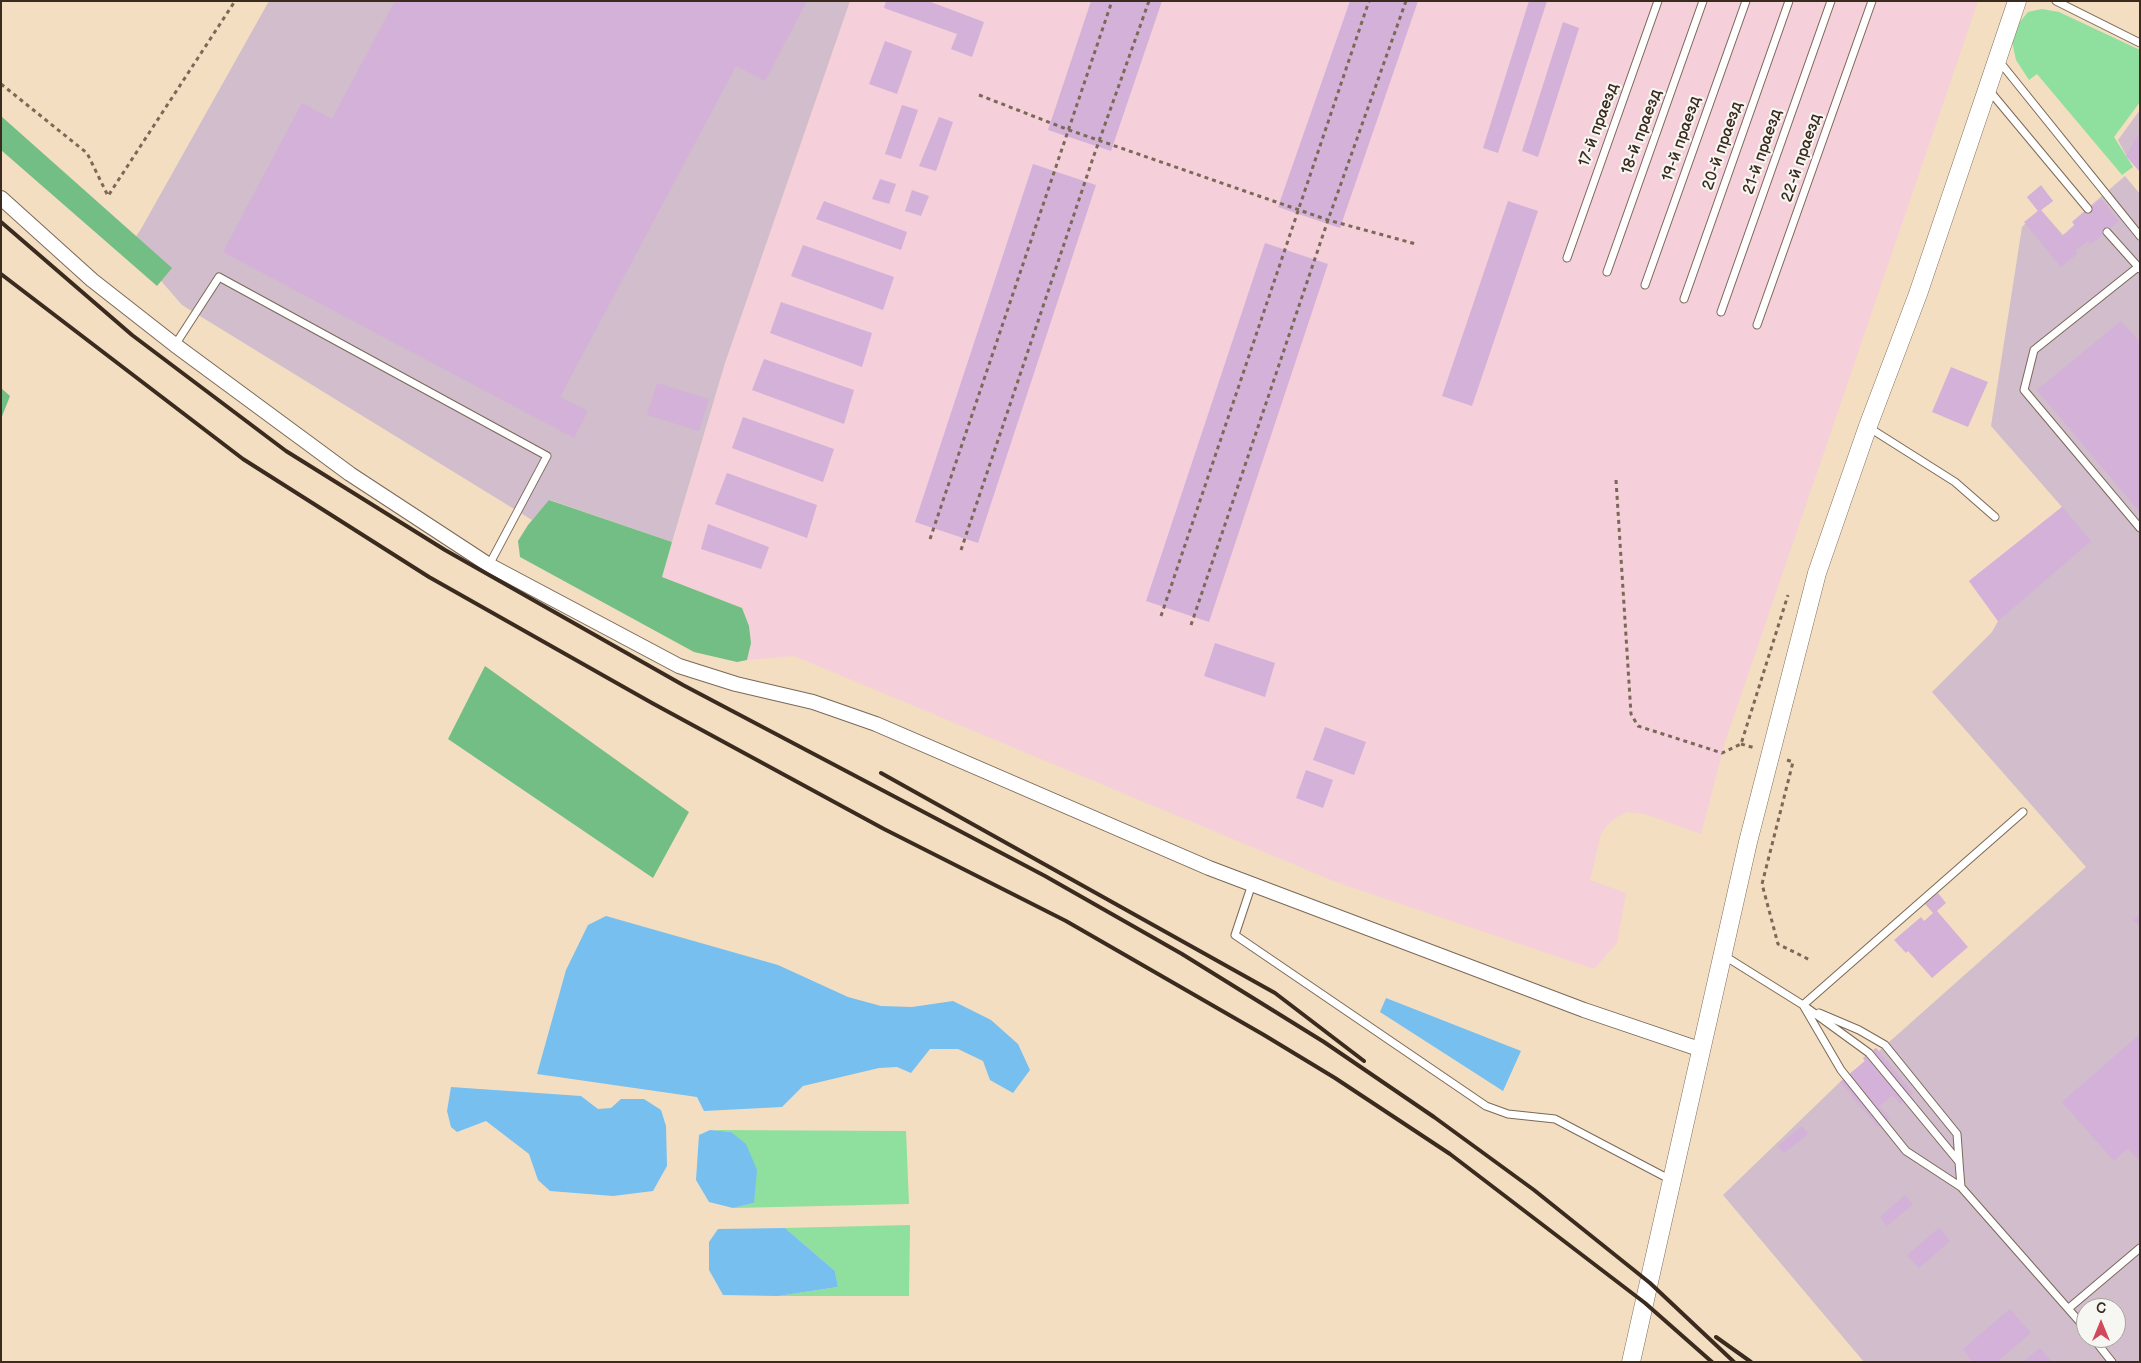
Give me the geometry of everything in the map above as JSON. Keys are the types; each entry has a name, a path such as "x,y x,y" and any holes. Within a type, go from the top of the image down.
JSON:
{"street":[{"path":"1631,1362 1673,1181 1722,954 1817,573 1868,426 1918,294 2016,1"},
{"path":"1,198 92,280 175,345 350,474 489,565 679,666 736,684 812,702 876,724 1252,884 1584,1010 1702,1050"}],"lane":[{"name":"17-й праезд","path":"1567,258 1658,1"},
{"name":"18-й праезд","path":"1607,272 1703,1"},
{"name":"19-й праезд","path":"1645,286 1746,1"},
{"name":"20-й праезд","path":"1684,299 1789,1"},
{"name":"21-й праезд","path":"1721,312 1831,1"},
{"name":"22-й праезд","path":"1757,325 1872,1"},
{"path":"2056,1 2140,43"},
{"path":"1998,58 2140,236"},
{"path":"1988,89 2088,209"},
{"path":"2107,232 2139,268 2034,350 2024,390 2140,528"},
{"path":"175,345 219,277 547,456 489,565"},
{"path":"1868,426 1955,482 1994,517"},
{"path":"1806,1007 2023,812"},
{"path":"1252,884 1234,935 1486,1106 1508,1114 1555,1118 1673,1181"},
{"path":"1722,954 1806,1007 1869,1053 1960,1162"},
{"path":"1806,1007 1859,1030 1885,1045 1957,1134 1961,1186"},
{"path":"1806,1007 1840,1070 1906,1151 1961,1186 2076,1317"},
{"path":"2069,1308 2140,1248"},
{"path":"2101,1348 2112,1362"}],"path":[{"path":"1,84 87,153 108,196 235,1"},
{"path":"930,539 1112,1"},
{"path":"961,550 1099,140 1149,1"},
{"path":"1161,616 1369,1"},
{"path":"1191,625 1328,220 1406,1"},
{"path":"979,95 1068,130 1328,220 1416,244"},
{"path":"1616,480 1631,714 1638,726 1722,753 1741,744 1793,762 1762,884 1778,944 1810,960"},
{"path":"1741,744 1788,595"}],"shaded area":[{"path":"269,1 850,1 725,363 672,542 550,500 532,520 182,305 130,245 141,229"},
{"path":"850,1 1978,1 1725,742 1701,834 1645,814 1628,812 1608,824 1601,834 1590,880 1626,893 1617,943 1594,969 1336,882 794,656 747,660 751,643 749,626 742,608 662,577 725,363"},
{"path":"2140,110 2140,172 2127,157 2118,140"},
{"path":"2125,176 2140,194 2140,1362 1864,1362 1723,1195 1840,1082 1865,1061 1863,1058 1876,1048 1879,1051 2086,867 1932,692 1992,632 1998,621 1969,581 2062,507 1991,426 2022,227 2038,211 2027,197 2041,185 2053,201 2041,210 2063,235 2074,225 2073,221"}],"green space":[{"path":"2042,9 2059,12 2140,50 2140,102 2114,137 2133,167 2122,175 2037,74 2029,80 2016,60 2012,41 2019,23 2028,12"},
{"path":"1,116 172,268 157,286 1,150"},
{"path":"1,388 10,396 1,419"},
{"path":"549,500 672,542 662,577 742,608 749,626 751,643 747,660 737,662 694,652 520,557 518,541 528,525"},
{"path":"485,666 689,812 653,878 448,739"},
{"path":"710,1130 906,1131 909,1204 733,1208 754,1203 731,1132"},
{"path":"910,1225 909,1296 778,1296 838,1287 835,1271 785,1228"}],"water":[{"path":"606,916 778,965 848,997 881,1006 912,1007 953,1001 991,1020 1018,1044 1030,1070 1013,1093 990,1080 983,1061 958,1049 930,1049 911,1073 897,1067 879,1068 803,1086 782,1107 704,1111 697,1097 537,1074 566,970 588,925"},
{"path":"1386,998 1521,1051 1503,1091 1380,1012"},
{"path":"451,1087 581,1096 598,1109 611,1108 621,1099 644,1099 661,1110 666,1126 667,1166 653,1191 613,1196 550,1191 538,1180 529,1154 486,1121 457,1132 451,1127 447,1111"},
{"path":"710,1130 731,1132 746,1144 757,1170 754,1203 733,1208 709,1202 696,1180 699,1135"},
{"path":"785,1228 835,1271 838,1287 778,1296 723,1295 709,1270 709,1242 718,1229"}],"building":[{"path":"395,1 807,1 765,81 736,66 560,397 588,411 574,438 223,252 302,103 332,119"},
{"path":"886,1 928,1 984,22 972,57 951,49 957,34 884,8"},
{"path":"1091,1 1162,1 1111,151 1048,130"},
{"path":"1350,1 1418,1 1340,228 1278,207"},
{"path":"1529,1 1547,1 1498,153 1483,148"},
{"path":"1563,22 1579,28 1538,157 1522,151"},
{"path":"885,41 912,51 897,94 869,84"},
{"path":"902,105 918,110 901,159 885,154"},
{"path":"939,117 953,122 936,171 919,166"},
{"path":"2140,132 2140,172 2126,156"},
{"path":"1033,164 1096,185 978,543 915,522"},
{"path":"880,179 896,184 889,204 872,199"},
{"path":"2041,186 2053,201 2041,210 2062,236 2075,226 2072,222 2101,199 2119,221 2090,245 2088,241 2075,251 2077,254 2061,267 2024,222 2038,211 2027,197"},
{"path":"912,190 929,196 921,216 905,211"},
{"path":"824,201 907,232 901,250 816,219"},
{"path":"1508,201 1538,211 1472,406 1442,396"},
{"path":"1265,243 1328,264 1209,622 1146,601"},
{"path":"803,245 894,277 883,310 791,276"},
{"path":"781,302 872,333 862,367 770,333"},
{"path":"2121,321 2140,342 2140,512 2037,390"},
{"path":"764,359 854,390 844,424 752,390"},
{"path":"1951,367 1988,382 1968,427 1932,412"},
{"path":"657,383 709,399 699,431 647,415"},
{"path":"743,417 834,449 823,482 732,448"},
{"path":"727,473 817,505 807,538 715,504"},
{"path":"2062,507 2091,541 1998,621 1969,581"},
{"path":"708,524 769,547 761,569 701,549"},
{"path":"1215,643 1275,663 1265,697 1204,676"},
{"path":"1325,727 1366,742 1354,775 1313,760"},
{"path":"1306,770 1333,780 1323,808 1296,798"},
{"path":"1938,893 1946,903 1937,911 1968,947 1932,978 1908,951 1906,953 1894,940 1921,917 1924,921 1933,913 1925,904"},
{"path":"2140,915 2140,924 2138,925 2133,920"},
{"path":"2140,1034 2140,1162 2128,1148 2114,1161 2062,1102"},
{"path":"1876,1048 1913,1093 1900,1104 1893,1095 1879,1106 1890,1118 1878,1127 1840,1082 1865,1061 1863,1058"},
{"path":"1802,1126 1808,1134 1784,1153 1778,1146"},
{"path":"1905,1195 1913,1204 1887,1226 1880,1217"},
{"path":"1939,1228 1950,1241 1919,1268 1907,1255"},
{"path":"2010,1309 2031,1333 1997,1362 1973,1362 1963,1349"},
{"path":"2040,1348 2052,1362 2023,1362"}],"railway":[{"path":"1,222 132,335 286,451 445,550 683,685 1045,876 1182,954 1324,1042 1434,1117 1534,1190 1650,1283 1734,1362"},
{"path":"1,274 243,459 429,577 652,703 884,829 1066,921 1335,1078 1450,1154 1645,1303 1712,1362"},
{"path":"881,773 1275,993 1364,1061"},
{"path":"1716,1337 1751,1362"}]}
